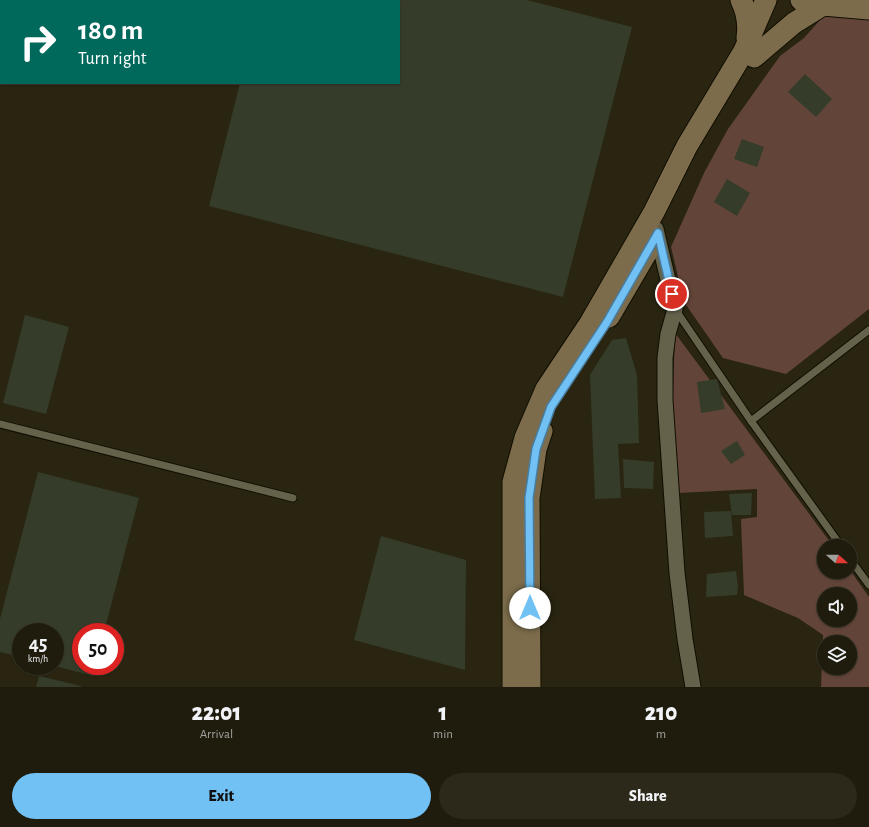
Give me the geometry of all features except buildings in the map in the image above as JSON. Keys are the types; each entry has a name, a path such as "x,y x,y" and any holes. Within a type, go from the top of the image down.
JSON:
{"main road":[{"path":"741,0 748,22 749,54"},
{"path":"749,54 766,0"},
{"path":"513,687 513,482 525,438 546,389 654,225 693,158 780,0"},
{"path":"801,0 823,5 869,9"},
{"path":"749,54 823,5"},
{"path":"530,687 529,498 536,449 551,407 607,322 654,225"}],"street":[{"path":"654,225 675,309 668,334 665,358 664,400 677,573 685,639 693,687"}],"lane":[{"path":"675,309 751,421 836,539"},
{"path":"751,421 869,330"},
{"path":"0,424 293,498"},
{"path":"857,569 869,585"}],"shaded area":[{"path":"831,12 869,14 869,309 786,374 723,358 684,302 671,247 704,173 728,129 780,56 804,38 821,19"},
{"path":"675,333 828,539 817,539 817,579 856,579 869,597 869,687 821,687 821,675 857,675 857,635 823,635 798,618 744,595 741,519 757,517 757,489 678,493 672,421"}],"route":[{"path":"530,608 529,498 536,449 551,407 575,368 607,322 658,233 672,294"}]}
